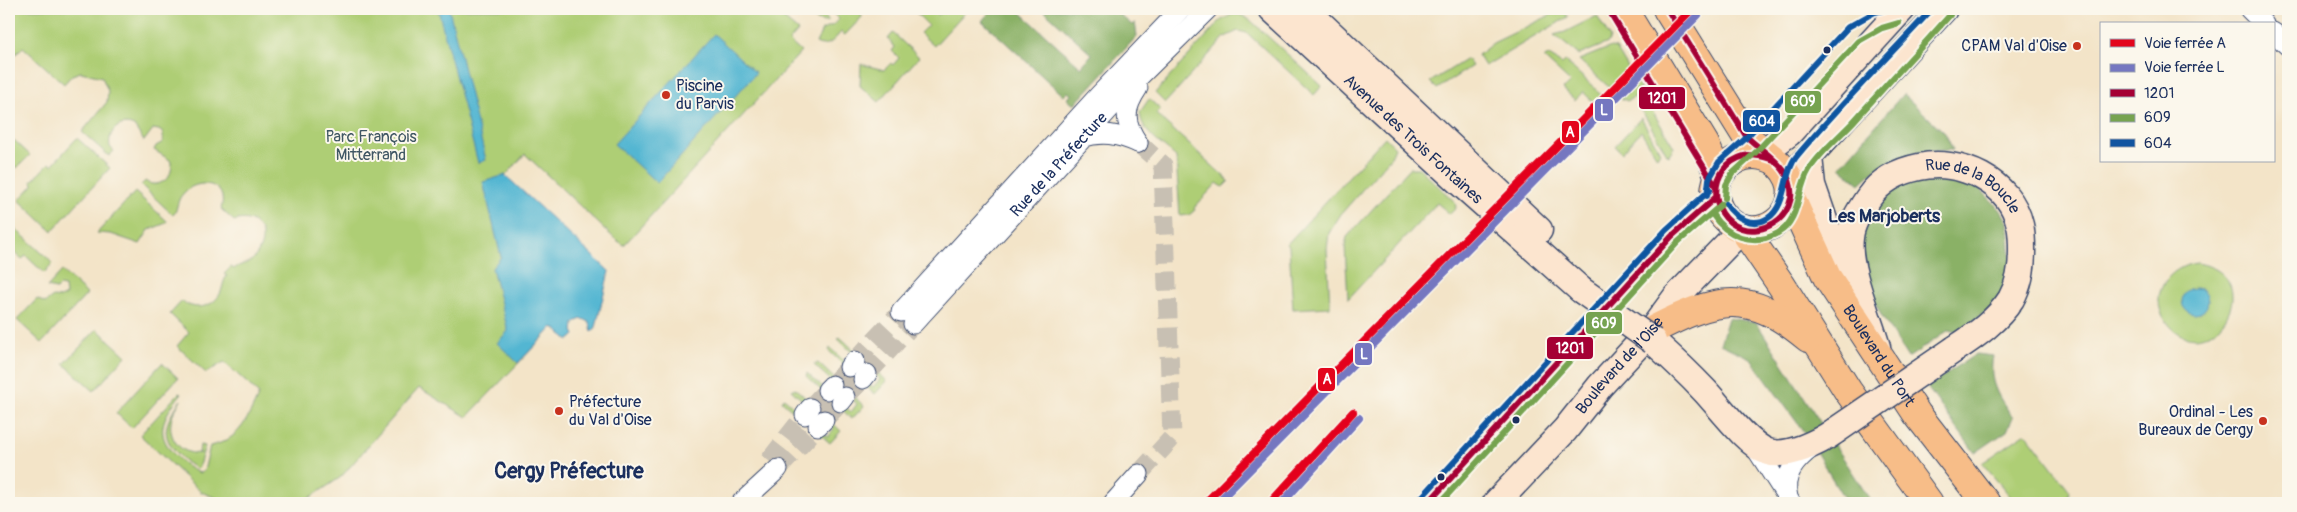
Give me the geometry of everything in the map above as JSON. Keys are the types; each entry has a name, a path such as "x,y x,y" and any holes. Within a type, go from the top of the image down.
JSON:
{"main road":[{"path":"1623,9 1705,144 1719,177"},
{"name":"Boulevard du Port","path":"1667,9 1746,136 1763,155 1788,176 1791,195 1819,262 1917,414 1986,503"},
{"path":"1763,155 1733,160 1719,177 1715,193 1719,209 1729,222 1743,229 1759,230 1774,224 1786,213 1791,195"},
{"path":"1743,229 1853,398 1930,503"},
{"path":"1652,336 1696,310 1738,302 1751,304 1772,312 1793,325 1824,352"}],"street":[{"name":"Rue de la Préfecture","path":"1181,9 1038,162 907,318 1086,136 1138,78 1208,9"},
{"name":"Avenue des Trois Fontaines","path":"1272,9 1457,180 1652,336 1753,444 1789,500"},
{"name":"Avenue des Trois Fontaines","path":"1305,9 1587,285"},
{"path":"1763,155 1789,133 1902,9"},
{"path":"1791,195 1798,170 1944,9"},
{"path":"2249,9 2262,22"},
{"path":"1038,162 1064,144 1086,136 1111,134 1138,143 1127,119 1128,102 1190,26"},
{"path":"2274,33 2288,46"},
{"path":"1809,157 1812,185 1862,328"},
{"name":"Rue de la Boucle","path":"1789,500 1786,482 1789,472 1806,452 1975,336 1991,322 2010,300 2018,284 2020,271 2020,224 2007,198 1984,179 1957,166 1926,165 1899,172 1880,184 1855,219 1849,239 1856,281 1882,360"},
{"name":"Boulevard de l'Oise","path":"1496,503 1565,430 1600,386 1652,336 1676,297 1743,229"},
{"name":"Rue de la Boucle","path":"1753,444 1768,452 1778,454 1827,436"},
{"path":"743,501 773,465"},
{"path":"1113,503 1139,474"}],"green space":[{"name":"Parc François Mitterrand","path":"9,9 792,9 784,19 798,31 789,41 801,52 624,245 615,239 525,154 505,176 609,271 596,327 592,332 590,323 584,319 574,323 573,331 575,335 569,340 553,327 467,417 419,388 341,477 302,503 229,503 201,492 140,435 179,393 181,394 165,419 163,434 170,450 188,467 200,473 204,471 210,446 229,439 242,427 247,419 259,394 224,362 206,373 177,346 189,332 170,314 182,301 197,307 208,305 217,299 227,276 224,274 231,267 234,269 255,257 262,243 262,233 252,221 243,219 234,221 221,209 221,193 210,185 195,185 188,189 181,197 173,215 141,185 145,181 150,184 161,183 169,176 172,166 170,160 154,150 156,146 163,142 163,133 153,129 144,141 134,126 124,124 119,126 112,132 110,137 110,147 114,151 109,156 82,132 107,102 108,91 102,77 81,72 72,75 64,84 23,47 9,61"},
{"path":"798,9 818,9 829,21 822,22"},
{"path":"828,9 860,9 862,17 845,35 841,32 830,43 820,45 816,43 822,30 834,25 839,19"},
{"path":"915,9 924,9 928,12 932,9 939,15 944,9 968,9 934,46 920,33 928,25 914,11"},
{"path":"992,9 1017,9 1081,67 1092,54 1042,9 1113,9 1132,25 1135,22 1137,36 1074,105 1067,99 1071,95 1068,92 1064,96 982,21"},
{"path":"1563,9 1568,17 1485,66 1478,55 1493,43"},
{"path":"1233,14 1239,14 1250,20 1322,86 1314,95 1247,33 1238,31 1225,37 1165,103 1155,93 1220,21"},
{"path":"1597,16 1610,38 1608,43 1579,55 1554,35 1565,32"},
{"path":"893,33 919,57 879,102 860,86 861,64 884,70 891,63 893,65 899,58 892,51 895,47 888,39"},
{"path":"1611,47 1616,48 1640,88 1639,95 1627,101 1621,98 1579,60"},
{"path":"1549,56 1562,64 1565,61 1611,103 1614,111 1612,120 1583,92 1575,100 1563,89 1570,82 1544,58"},
{"path":"1467,59 1472,66 1437,89 1430,82"},
{"path":"1903,94 1945,133 1953,150 1903,156 1870,174 1860,184 1840,167"},
{"path":"1149,99 1160,109 1156,114 1229,181 1223,187 1217,183 1189,215 1180,216 1176,157 1153,138 1141,119 1140,112"},
{"path":"1646,107 1651,109 1674,147 1668,156 1642,111"},
{"path":"1641,118 1660,152 1657,157 1641,131 1622,153 1615,146"},
{"path":"1385,137 1395,147 1391,157 1341,214 1329,233 1327,249 1330,307 1293,309 1289,246 1287,244"},
{"path":"77,138 110,168 52,231 19,200 33,185 32,181 49,163 52,165"},
{"path":"14,140 30,155 17,168 9,160 9,146"},
{"path":"1410,168 1419,168 1455,202 1456,208 1450,214 1437,203 1348,299 1345,246 1347,237"},
{"path":"1938,175 1978,187 2000,209 2008,222 2012,277 1994,306 1958,332 1949,330 1908,358 1881,315 1868,287 1859,247 1862,230 1880,200 1906,181"},
{"path":"135,192 167,221 166,223 149,230 140,244 111,234 97,233"},
{"path":"9,223 53,263 44,273 26,256 22,259 15,253 9,260"},
{"path":"2197,263 2219,272 2230,285 2232,302 2226,318 2214,331 2199,337 2183,335 2166,321 2159,301 2164,283 2170,276 2187,265","holes":["2201,289 2208,302 2205,308 2200,313 2188,312 2183,304 2183,296"]},
{"path":"62,271 87,294 42,343 17,320 37,299 45,303 53,297 60,298 66,295 65,287 59,286 56,289 47,287"},
{"path":"1728,318 1756,322 1872,503 1847,503 1804,432 1750,358 1720,344"},
{"path":"97,329 126,356 94,391 64,364"},
{"path":"840,337 887,381 875,394 829,351 830,348 873,387 880,379 838,339"},
{"path":"1976,354 1993,356 1993,381 1999,396 2013,417 2007,431 1975,453 1927,387"},
{"path":"162,363 178,378 132,428 116,413"},
{"path":"818,363 864,406 852,419 806,376 807,373 851,412 857,404 814,365"},
{"path":"795,388 841,431 830,443 782,401 784,398 828,437 834,429 791,390"},
{"path":"181,400 172,419 172,435 174,441 188,452 199,453 200,445 205,446 198,469 190,465 179,455 168,441 166,434 171,415"},
{"path":"2026,433 2070,491 2068,498 2073,503 2016,503 1982,463"}],"water":[{"path":"438,9 449,9 486,160 478,163"},
{"path":"714,34 756,73 657,183 614,144"},
{"path":"505,175 609,271 596,327 592,332 590,323 584,319 574,323 573,331 575,335 569,340 553,327 518,363 497,343 508,331 492,268 501,257 483,182"},
{"path":"2195,288 2204,292 2208,301 2204,310 2195,314 2186,310 2182,301 2186,292"}],"tunnel":[{"path":"1138,143 1163,165 1172,438 1139,474"},
{"path":"855,361 901,312"},
{"path":"867,374 913,324"},
{"path":"832,385 849,367"},
{"path":"845,397 863,379"},
{"path":"810,408 827,390"},
{"path":"824,420 841,402"},
{"path":"769,461 805,415"},
{"path":"778,469 818,426"}],"rail line":[{"name":"A","path":"1205,503 1692,9"},
{"name":"L","path":"1217,503 1698,15"},
{"name":"A","path":"1270,503 1353,412"},
{"name":"L","path":"1282,503 1359,418"}],"transit line":[{"name":"1201","path":"1608,9 1716,187"},
{"name":"1201","path":"1667,9 1746,136 1769,156 1777,163 1788,178 1791,187 1791,198 1787,209 1777,221 1763,228 1750,230 1730,222 1722,213 1716,191 1718,180 1724,170 1732,161 1748,155 1763,157 1774,160"},
{"name":"604","path":"1707,196 1709,179 1719,162 1744,140 1848,27 1875,12 1887,9"},
{"name":"604","path":"1726,204 1734,214 1750,222 1762,221 1774,213 1779,206 1789,172 1796,157 1932,9"},
{"name":"609","path":"1712,214 1718,222 1732,233 1750,239 1769,237 1785,228 1794,213 1805,178 1813,163 1853,122 1950,15"},
{"name":"609","path":"1725,198 1726,185 1732,174 1756,152 1859,41 1882,28 1899,23"},
{"name":"604","path":"1422,497 1666,230 1710,190"},
{"name":"1201","path":"1428,503 1672,236 1716,197"},
{"name":"609","path":"1440,503 1678,242 1722,204"}],"place":[{"name":"CPAM Val d'Oise","path":"2077,46"},
{"name":"Piscine du Parvis","path":"666,95"},
{"name":"Préfecture du Val d'Oise","path":"559,411"},
{"name":"Ordinal - Les Bureaux de Cergy","path":"2263,421"}],"district":[{"name":"Les Marjoberts","path":"1884,216"},
{"name":"Cergy Préfecture","path":"569,471"}]}
